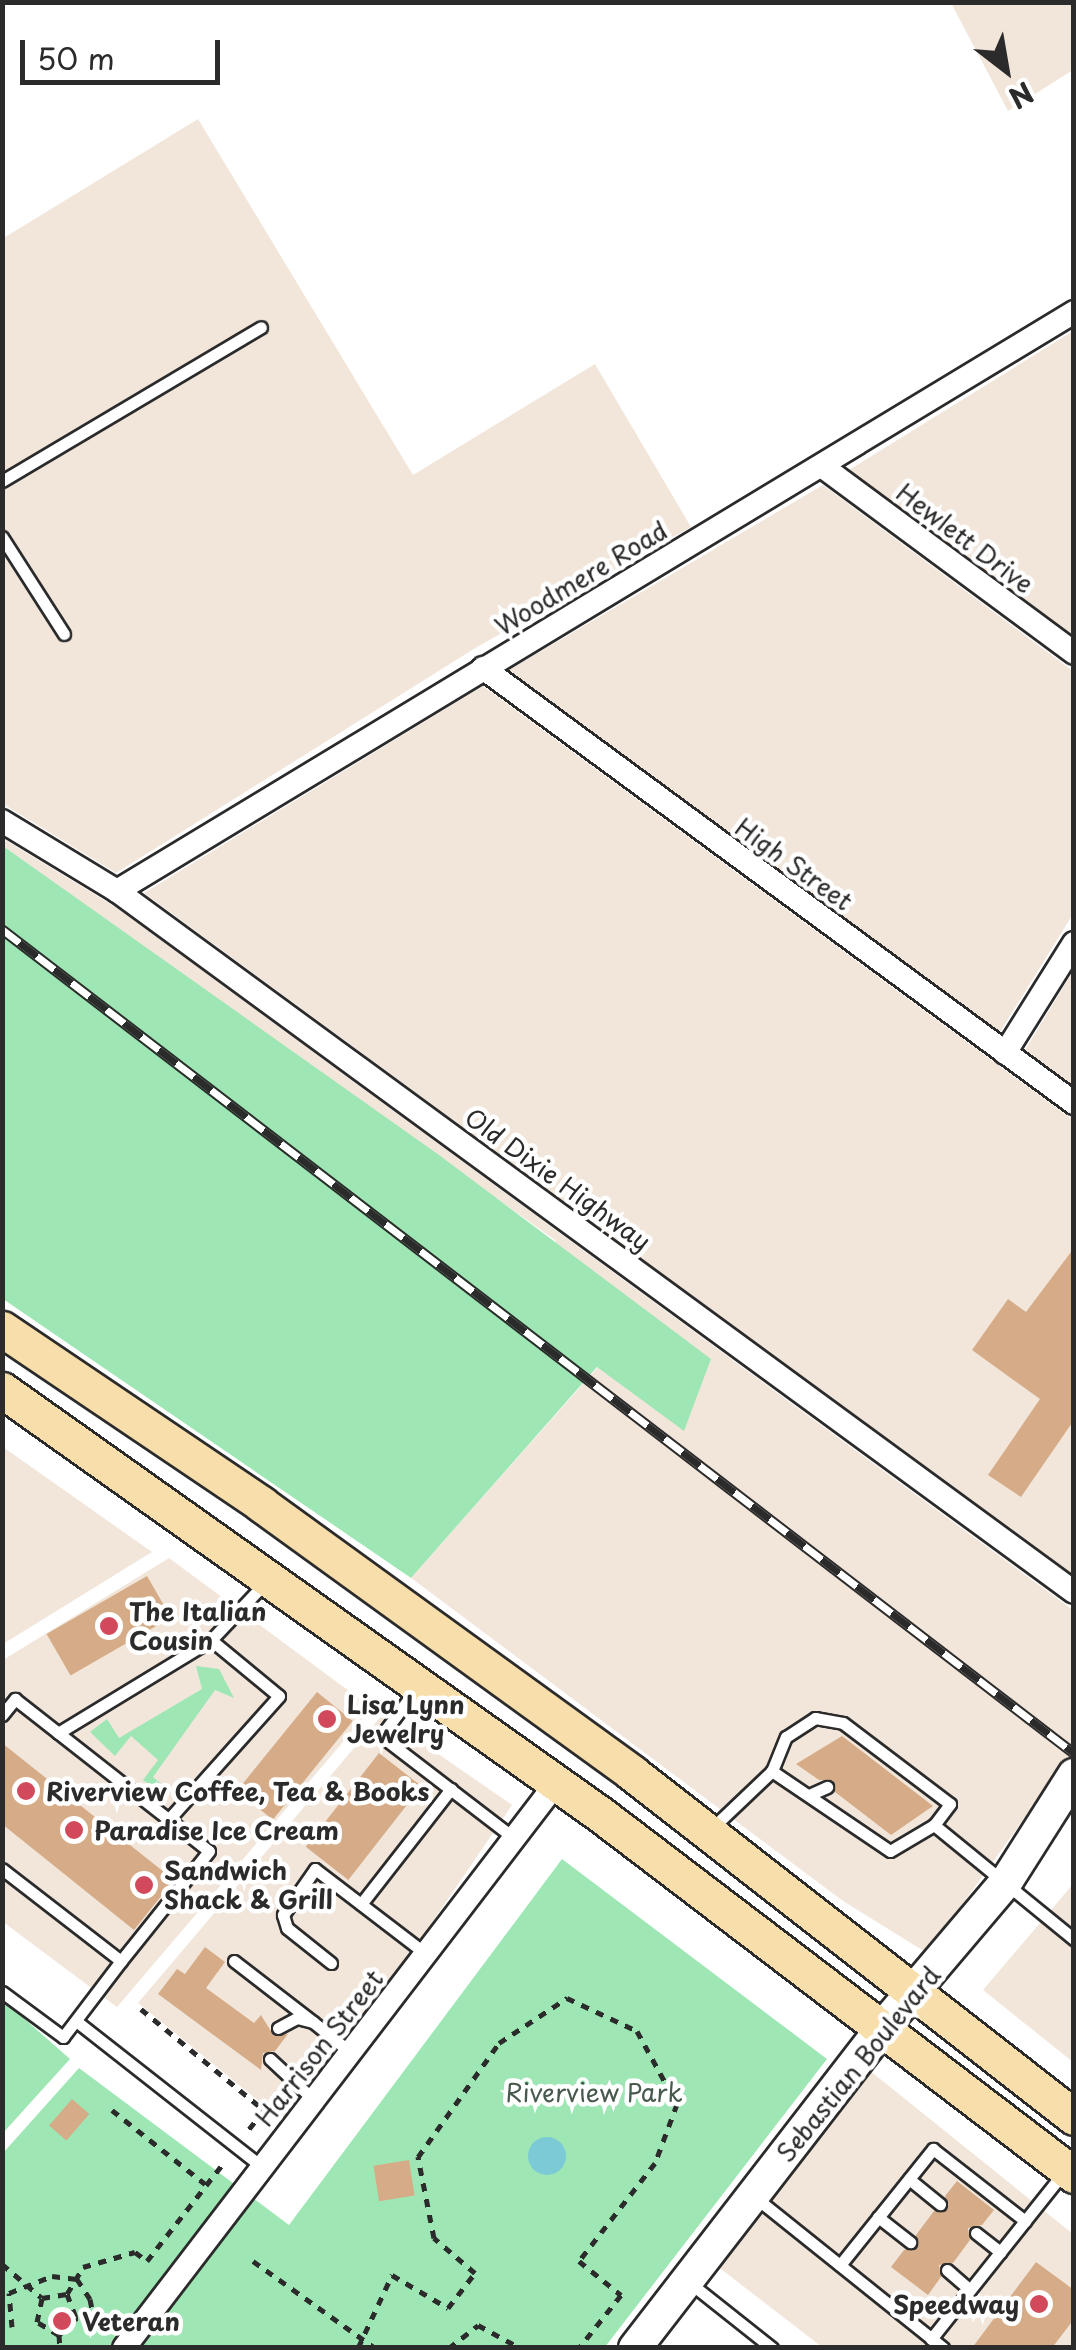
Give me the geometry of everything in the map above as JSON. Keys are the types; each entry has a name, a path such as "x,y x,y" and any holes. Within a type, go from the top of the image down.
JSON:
{"main road":[{"path":"2,1329 364,1578 708,1832 1074,2117"},
{"path":"2,1390 556,1782 1070,2172"},
{"path":"192,1522 228,1522 261,1504"},
{"path":"273,1579 314,1572 364,1578"}],"street":[{"name":"Woodmere Road","path":"117,890 1074,312"},
{"name":"Hewlett Drive","path":"823,467 1074,653"},
{"name":"High Street","path":"483,668 1074,1103"},
{"name":"Old Dixie Highway","path":"2,821 117,890 1074,1592"},
{"path":"1005,1053 1072,950"},
{"name":"Sebastian Boulevard","path":"635,2348 882,2028 1006,1882 1074,1775"},
{"name":"Harrison Street","path":"124,2348 556,1782"}],"lane":[{"path":"2,481 261,327"},
{"path":"2,537 64,634"},
{"path":"58,1733 212,1640 273,1579"},
{"path":"168,1820 279,1696 212,1640"},
{"path":"419,1684 381,1736 515,1839"},
{"path":"2,1715 15,1700 209,1852 63,2037 2,1992"},
{"path":"708,1832 772,1771 786,1737 815,1718 843,1723 912,1782 950,1804 934,1826 890,1851 772,1771"},
{"path":"809,1795 827,1787"},
{"path":"361,1904 452,1790"},
{"path":"846,1820 860,1812"},
{"path":"934,1826 1074,1938"},
{"path":"330,1963 287,1928 283,1915 314,1868 426,1954"},
{"path":"2,1869 121,1962"},
{"path":"234,1961 350,2052"},
{"path":"278,2028 297,2018 314,2022"},
{"path":"76,2021 262,2167"},
{"path":"270,2058 314,2100"},
{"path":"840,2266 933,2149 1025,2221"},
{"path":"932,2338 1025,2221 1070,2172"},
{"path":"909,2178 940,2204"},
{"path":"752,2195 943,2348"},
{"path":"878,2217 910,2242"},
{"path":"976,2233 1000,2252"},
{"path":"947,2270 970,2290"},
{"path":"687,2280 756,2343 772,2348"}],"path":[{"path":"361,2345 392,2275 448,2308 475,2274 434,2238 418,2156 500,2043 567,1998 637,2031 677,2104 655,2163 579,2261 621,2295 579,2348"},
{"path":"141,2009 264,2110 245,2135"},
{"path":"112,2110 206,2185"},
{"path":"42,2298 67,2294 84,2267 136,2252 148,2261 222,2165"},
{"path":"253,2261 361,2345 375,2348"},
{"path":"2,2264 42,2298"},
{"path":"12,2327 9,2293 52,2276 77,2279"},
{"path":"76,2318 94,2320 77,2279"},
{"path":"67,2294 76,2318"},
{"path":"42,2298 38,2322 59,2335"},
{"path":"60,2348 59,2335 76,2318"},
{"path":"449,2348 478,2325 520,2348"}],"shaded area":[{"path":"951,3 1073,3 1073,70 1008,111"},
{"path":"198,119 413,475 595,364 691,527 477,647 116,873 3,804 2,239"},
{"path":"1073,331 1073,636 849,470"},
{"path":"823,485 1073,671 1073,914 1000,1032 509,670"},
{"path":"483,686 1073,1120 1073,1575 144,893"},
{"path":"2,838 117,908 1073,1610 1073,1751 927,1953 843,1901 411,1578 598,1367 555,1240 3,846"},
{"path":"1073,971 1073,1085 1025,1050"},
{"path":"3,1447 152,1552 3,1644"},
{"path":"169,1558 372,1708 117,2007 3,1922 3,1660"},
{"path":"382,1715 512,1805 292,2128 138,2003"},
{"path":"1073,1884 1073,2062 983,1990"},
{"path":"869,2070 1073,2234 1073,2347 822,2347 717,2266"}],"green space":[{"path":"3,846 439,1155 711,1359 684,1431 597,1367 411,1578 3,1299"},
{"path":"196,1666 219,1669 234,1698 215,1690 153,1777 166,1788 161,1793 143,1780 158,1760 131,1736 115,1756 90,1732 107,1719 119,1738 202,1689"},
{"name":"Riverview Park","path":"562,1859 827,2059 605,2347 3,2348 3,2153 79,2068 289,2225"},
{"path":"3,2000 70,2059 3,2133"}],"water":[{"path":"547,2137 560,2143 566,2156 560,2169 547,2175 534,2169 528,2156 534,2143"}],"building":[{"path":"1074,1248 1074,1420 1021,1497 988,1475 1040,1399 972,1350 1008,1299 1026,1312"},
{"name":"The Italian Cousin","path":"147,1576 171,1618 71,1676 47,1634"},
{"path":"317,1692 353,1721 273,1820 237,1791"},
{"path":"842,1736 933,1806 891,1835 835,1792 833,1780 819,1780 796,1764"},
{"path":"2,1743 174,1880 134,1930 2,1824"},
{"path":"379,1753 422,1786 348,1880 306,1847"},
{"path":"205,1947 225,1962 206,1988 254,2023 261,2015 274,2036 288,2034 275,2051 263,2053 261,2070 158,1994 177,1969 185,1974"},
{"path":"72,2099 89,2114 66,2141 49,2125"},
{"path":"409,2160 415,2196 379,2201 373,2166"},
{"name":"Speedway","path":"957,2181 994,2210 982,2225 968,2228 970,2240 953,2263 939,2265 941,2277 928,2295 891,2267 904,2250 917,2248 916,2235 934,2211 948,2209 945,2196"},
{"name":"Speedway","path":"1036,2262 1074,2290 1074,2319 1052,2348 972,2348"}],"railway":[{"path":"2,929 1074,1753"}],"place":[{"name":"The Italian Cousin","path":"109,1626"},
{"name":"Lisa Lynn Jewelry","path":"327,1719"},
{"name":"Riverview Coffee, Tea & Books","path":"26,1791"},
{"name":"Paradise Ice Cream","path":"74,1830"},
{"name":"Sandwich Shack & Grill","path":"144,1885"},
{"name":"Speedway","path":"1039,2304"},
{"name":"Veteran","path":"62,2321"}]}
